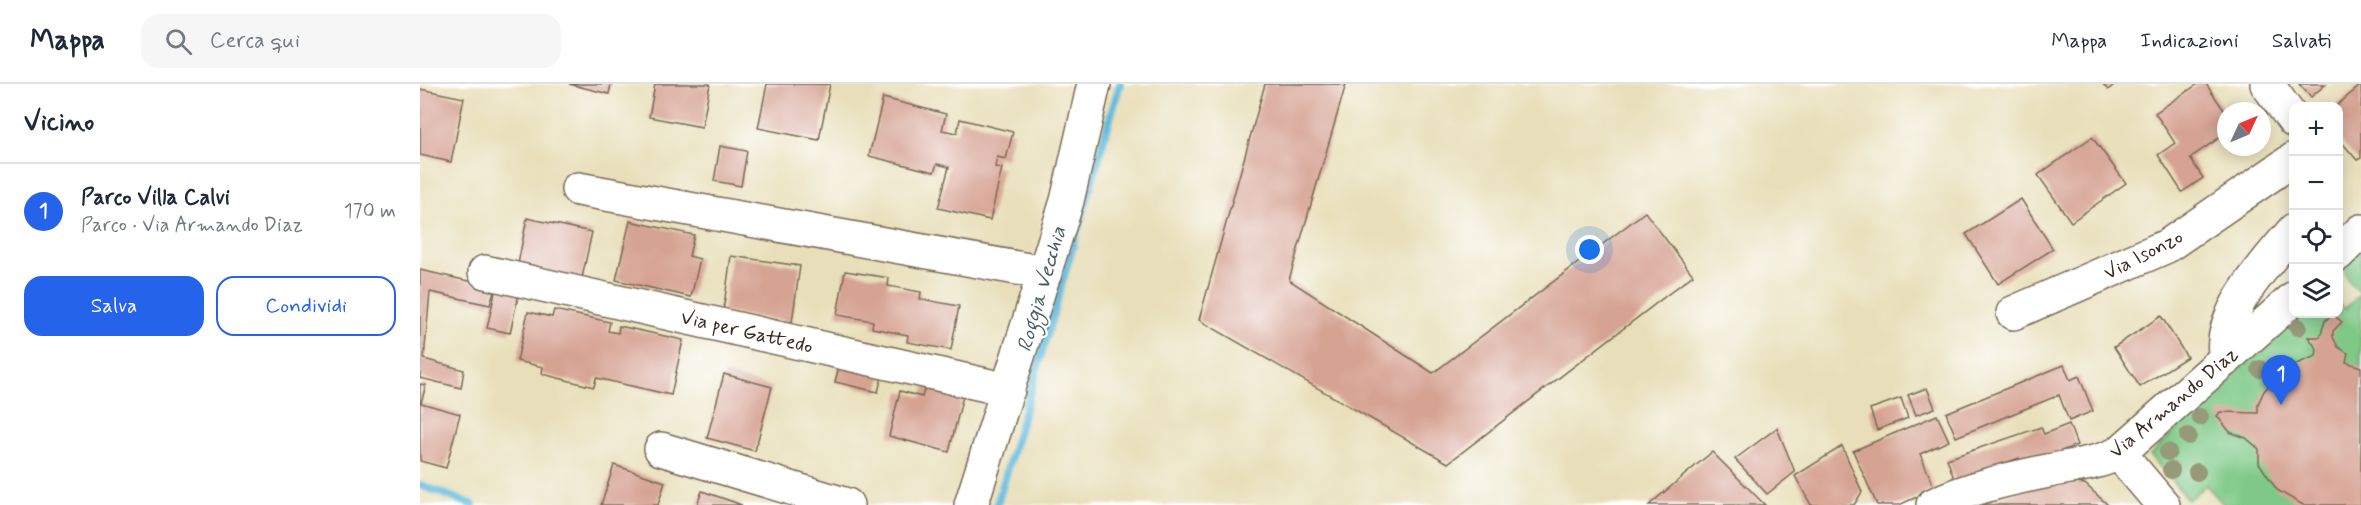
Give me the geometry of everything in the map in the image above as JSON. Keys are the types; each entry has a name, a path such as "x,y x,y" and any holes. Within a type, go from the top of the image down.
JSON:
{"street":[{"path":"971,505 1067,201 1094,84"},
{"path":"2267,84 2289,114"},
{"name":"Via Isonzo","path":"2013,314 2167,246 2289,162"},
{"path":"578,189 1045,273"},
{"path":"2343,249 2361,231"},
{"path":"2226,359 2223,348 2225,338 2237,304 2289,236"},
{"name":"Via per Gattedo","path":"485,272 1008,390"},
{"name":"Via Armando Diaz","path":"1933,505 1948,498 2021,477 2104,460 2119,453 2289,302"},
{"path":"661,449 847,505"},
{"path":"2119,453 2163,505"}],"green space":[{"path":"2361,242 2361,293 2349,282 2343,267"},
{"path":"2361,294 2361,505 2224,505 2206,485 2188,500 2150,455 2291,318 2343,318 2344,309"}],"building":[{"path":"569,84 611,84 609,94"},
{"path":"655,84 710,84 702,127 649,117"},
{"path":"767,84 830,84 819,140 758,128"},
{"path":"1265,84 1346,84 1289,280 1433,373 1645,212 1693,275 1448,463 1199,320"},
{"path":"2103,84 2115,84 2108,90"},
{"path":"2198,84 2206,84 2218,102 2217,139 2190,158 2203,178 2182,192 2158,155 2175,143 2155,113"},
{"path":"2299,84 2326,84 2311,97"},
{"path":"2361,85 2361,158 2357,160 2343,144 2343,102 2341,102"},
{"path":"420,89 464,98 451,162 420,155"},
{"path":"883,98 946,114 942,130 957,133 960,119 1013,132 1006,159 997,157 995,167 1002,168 990,220 938,208 949,167 937,164 934,172 869,156"},
{"path":"2092,137 2126,183 2071,222 2038,175"},
{"path":"720,146 747,151 741,186 714,181"},
{"path":"2021,199 2053,249 1998,284 1966,234"},
{"path":"527,218 592,232 582,278 518,264"},
{"path":"630,221 694,235 689,256 700,259 691,297 616,280"},
{"path":"731,256 800,266 792,322 723,312"},
{"path":"420,270 495,287 490,305 430,292 424,359 464,370 461,388 420,378"},
{"path":"845,271 889,278 888,286 921,292 920,299 959,306 951,350 907,342 908,335 872,328 873,321 837,315"},
{"path":"496,288 519,293 510,333 487,328"},
{"path":"554,310 610,322 608,331 618,333 619,326 683,340 671,395 596,378 594,387 542,374 543,367 517,361 528,312 552,317"},
{"path":"2161,316 2187,357 2140,387 2114,347"},
{"path":"2328,318 2337,318 2342,322 2333,331 2333,337 2338,347 2348,353 2346,362 2361,367 2361,505 2303,505 2277,490 2259,463 2259,449 2246,438 2230,432 2217,416 2220,412 2258,413 2258,404 2264,391 2274,380 2289,367 2316,356 2317,349 2308,337 2320,337"},
{"path":"841,358 884,368 878,392 835,382"},
{"path":"2064,365 2070,380 2079,376 2093,411 2069,421 2059,395 1956,437 1946,413"},
{"path":"724,374 772,387 755,451 707,438"},
{"path":"420,384 426,385 421,403 460,414 446,468 420,461"},
{"path":"925,386 963,396 949,452 889,436 900,391 922,397"},
{"path":"1927,388 1935,408 1916,415 1908,395"},
{"path":"1901,398 1908,418 1877,430 1870,409"},
{"path":"1937,415 1949,441 1920,454 1935,489 1899,505 1877,505 1853,451"},
{"path":"2069,424 2077,445 2021,466 2019,458 1955,481 1947,459 2041,427 2044,434"},
{"path":"1777,428 1795,472 1767,494 1735,459"},
{"path":"1842,446 1862,492 1854,505 1811,505 1795,476"},
{"path":"1712,452 1765,505 1649,505"},
{"path":"614,465 665,482 658,505 601,505"},
{"path":"2052,481 2085,484 2108,505 1977,505"},
{"path":"702,491 742,505 697,505"}],"waterway":[{"name":"Roggia Vecchia","path":"997,505 1120,84"},
{"name":"Roggia Vecchia","path":"420,485 473,505"}],"place":[{"name":"Parco Villa Calvi","path":"2281,405"}]}
